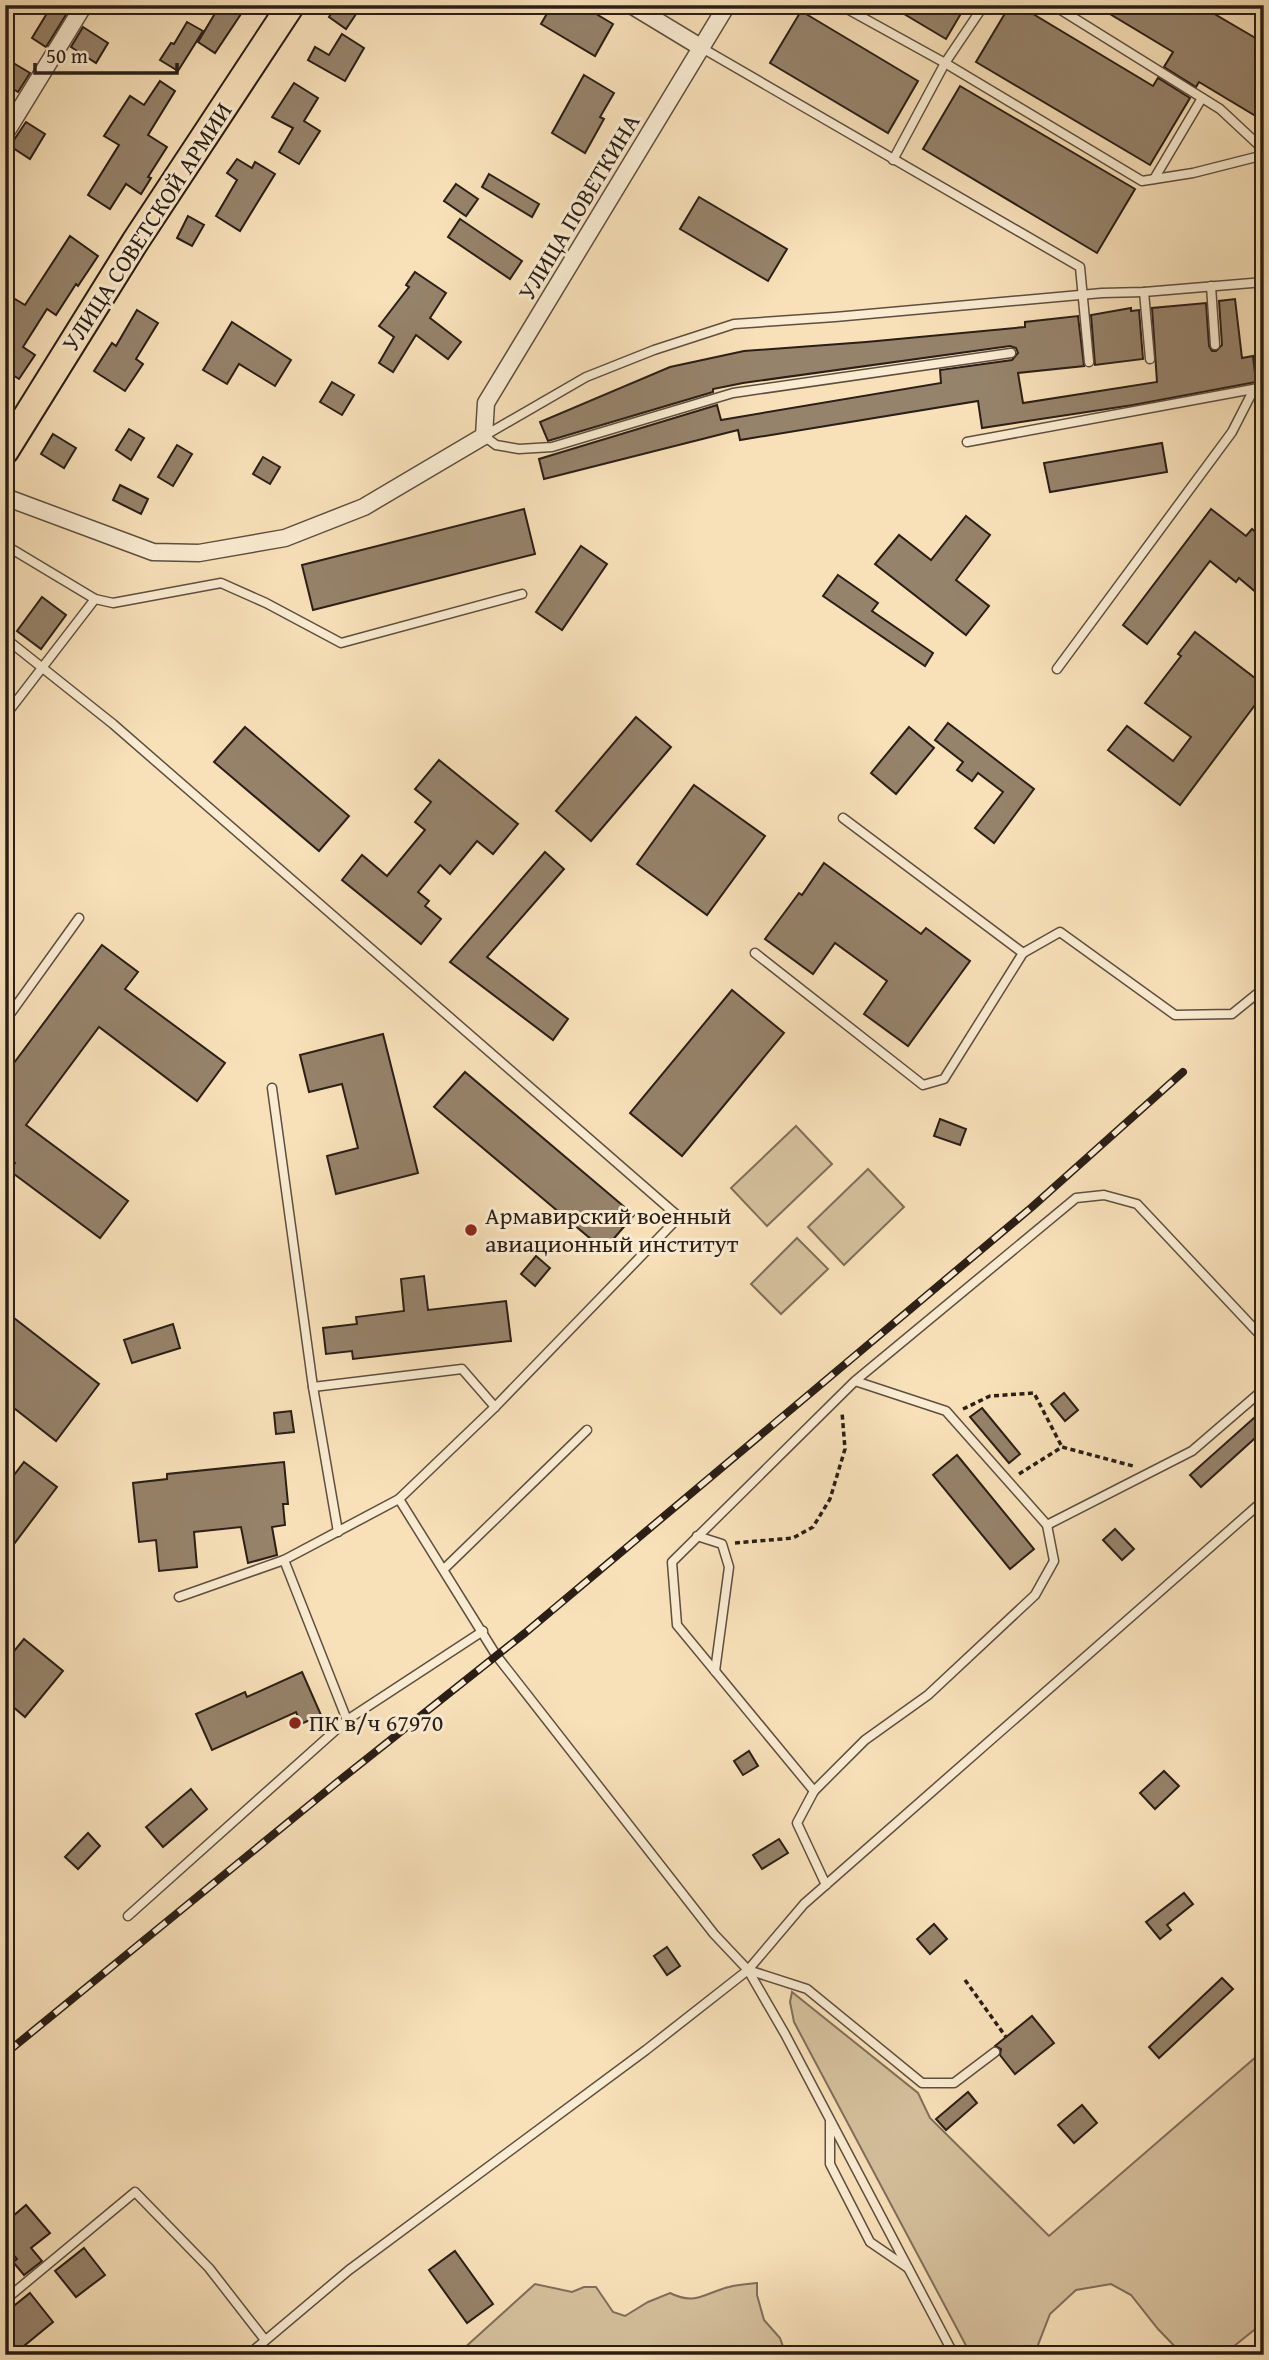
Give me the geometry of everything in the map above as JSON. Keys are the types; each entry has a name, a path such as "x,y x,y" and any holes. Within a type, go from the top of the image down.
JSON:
{"main road":[{"name":"УЛИЦА СОВЕТСКОЙ АРМИИ","path":"5,451 135,242 291,5"}],"street":[{"path":"5,134 84,5"},
{"path":"631,5 702,48"},
{"name":"УЛИЦА ПОВЕТКИНА","path":"484,436 486,403 727,5"},
{"path":"5,497 153,552 199,553 285,538 364,507 484,436"}],"lane":[{"path":"840,5 945,63 1142,181 1193,173 1264,152 1220,109 1053,5"},
{"path":"893,160 945,63 984,5"},
{"path":"1249,5 1264,14"},
{"path":"702,48 1080,267 1088,362"},
{"path":"1154,179 1202,98"},
{"path":"1011,353 733,393 552,447 519,449 496,445 484,436 586,377 654,350 734,324 1081,294 1144,292 1264,282"},
{"path":"1211,286 1215,345"},
{"path":"1144,292 1150,359"},
{"path":"967,442 1259,388"},
{"path":"1057,669 1232,432 1259,388"},
{"path":"5,545 95,599 113,603 221,583 341,642 523,594"},
{"path":"5,716 95,599"},
{"path":"5,638 113,724 679,1217 495,1407 400,1499 284,1560 179,1598"},
{"path":"843,818 1023,953"},
{"path":"5,1021 79,918"},
{"path":"755,953 923,1085 944,1079 1023,953 1060,932 1175,1015 1232,1014 1264,988"},
{"path":"272,1088 313,1387 338,1532"},
{"path":"814,1791 677,1625 672,1562 697,1536 855,1381 1076,1198 1104,1195 1137,1204 1264,1339"},
{"path":"313,1387 462,1369 495,1407"},
{"path":"826,1885 797,1823 814,1791 865,1741 928,1695 1035,1595 1054,1561 1047,1525 946,1411 855,1381"},
{"path":"1047,1525 1192,1451 1264,1389"},
{"path":"444,1569 587,1430"},
{"path":"400,1499 496,1655 714,1934 748,1970 785,2034 954,2355"},
{"path":"248,2355 349,2270 646,2050 748,1970 804,1904 1264,1500"},
{"path":"697,1536 723,1544 729,1567 715,1671"},
{"path":"284,1560 347,1720"},
{"path":"128,1916 347,1720 483,1631"},
{"path":"748,1970 807,1989 922,2083 954,2084 996,2052"},
{"path":"830,2119 830,2164 870,2242 909,2269"},
{"path":"5,2300 135,2192 209,2268 265,2340"}],"path":[{"path":"950,1416 989,1396 1034,1393 1062,1447"},
{"path":"723,1544 793,1538 813,1527 830,1499 845,1449 841,1395"},
{"path":"1008,1481 1062,1447 1152,1471"},
{"path":"965,1980 1006,2037"}],"shaded area":[{"path":"796,1126 832,1164 767,1226 731,1188"},
{"path":"868,1169 904,1207 844,1265 808,1227"},
{"path":"797,1238 828,1269 781,1314 751,1284"},
{"path":"792,1992 918,2093 930,2118 1049,2236 1264,2050 1264,2322 1223,2355 1183,2355 1131,2295 1111,2284 1076,2290 1050,2314 1038,2345 1039,2355 971,2355 794,2022 790,2002"},
{"path":"757,2283 757,2295 764,2320 780,2338 786,2355 460,2355 462,2350 535,2284 572,2292 584,2287 596,2287 613,2312 625,2316 670,2293 694,2298 732,2286"}],"building":[{"path":"52,5 72,5 46,47 32,38"},
{"path":"220,5 247,5 215,53 198,42"},
{"path":"337,5 362,5 346,29 329,17"},
{"path":"552,5 581,5 613,24 595,56 541,24"},
{"path":"889,5 966,5 946,39"},
{"path":"1010,5 1018,5 1153,86 1158,78 1190,98 1150,165 976,62"},
{"path":"1095,5 1199,5 1264,43 1264,121 1199,82 1196,87 1164,67 1173,52"},
{"path":"801,11 918,81 888,133 770,63"},
{"path":"187,22 203,31 178,71 160,60 171,43 174,44"},
{"path":"83,27 108,43 96,63 71,47"},
{"path":"342,34 364,48 345,81 308,60 315,47 329,55"},
{"path":"5,58 30,73 18,92 5,84"},
{"path":"584,75 614,93 600,117 604,119 585,153 552,133"},
{"path":"160,81 175,91 148,135 167,147 148,177 151,178 141,194 126,184 110,209 88,195 119,145 104,136 130,96 144,105"},
{"path":"294,83 318,98 304,121 320,131 299,164 279,152 293,128 272,117"},
{"path":"960,86 1135,189 1097,253 923,149"},
{"path":"26,122 45,134 30,159 10,146"},
{"path":"237,159 252,168 255,162 275,174 240,231 216,216 237,180 227,173"},
{"path":"489,174 539,204 532,217 482,187"},
{"path":"456,184 478,199 466,216 444,201"},
{"path":"699,197 787,249 768,281 680,229"},
{"path":"188,216 204,225 192,246 177,238"},
{"path":"460,219 522,261 510,279 448,237"},
{"path":"70,236 98,256 56,315 47,309 23,347 35,355 19,379 5,370 5,315 15,299 25,305"},
{"path":"415,272 446,293 430,318 461,342 448,359 416,335 393,372 379,363 394,337 379,326 409,287 406,285"},
{"path":"1235,299 1242,358 1253,356 1256,382 1133,405 982,428 978,401 740,440 738,430 544,479 539,459 717,405 721,420 941,383 940,370 1012,360 1018,353 1016,348 1010,346 743,383 713,389 713,392 548,441 540,422 670,367 744,351 1025,327 1025,322 1078,316 1084,366 1018,373 1023,403 1157,382 1152,308 1206,303 1209,346 1212,351 1216,351 1222,345 1219,301"},
{"path":"1131,308 1131,311 1139,310 1143,359 1095,365 1091,315"},
{"path":"137,310 158,323 136,359 143,364 125,391 94,371 112,343 116,346"},
{"path":"232,322 291,360 275,386 239,364 227,384 203,370"},
{"path":"332,382 354,395 342,415 320,402"},
{"path":"129,429 144,438 131,460 116,450"},
{"path":"53,434 76,448 64,468 41,454"},
{"path":"1162,443 1167,472 1050,492 1044,463"},
{"path":"177,445 192,454 173,486 158,477"},
{"path":"263,457 280,467 270,484 253,474"},
{"path":"120,485 148,499 141,514 113,500"},
{"path":"524,509 535,554 313,610 302,565"},
{"path":"1211,509 1246,536 1252,529 1264,539 1264,599 1239,578 1236,582 1210,561 1147,644 1123,625"},
{"path":"966,516 990,535 956,580 989,606 966,635 875,564 899,535 931,560"},
{"path":"581,546 607,564 562,630 536,612"},
{"path":"838,575 878,603 872,611 933,653 925,666 823,596"},
{"path":"42,597 66,615 41,649 17,631"},
{"path":"1195,632 1264,685 1264,693 1180,805 1108,750 1127,726 1173,761 1191,737 1145,703 1181,656 1178,654"},
{"path":"636,717 671,747 591,841 556,811"},
{"path":"948,723 1034,789 994,843 975,828 1003,792 978,773 972,781 957,770 963,762 935,740"},
{"path":"245,727 349,816 319,851 214,762"},
{"path":"909,727 934,748 896,794 871,773"},
{"path":"439,760 518,824 493,854 477,841 450,874 440,865 418,892 429,901 425,906 441,919 421,944 342,880 362,855 387,876 425,830 415,822 431,802 415,789"},
{"path":"694,785 765,836 707,915 637,864"},
{"path":"545,852 564,869 487,957 568,1019 553,1040 450,962"},
{"path":"824,863 921,934 926,928 970,961 908,1046 864,1014 887,981 835,943 813,974 765,939 799,893 802,895"},
{"path":"102,945 138,972 125,989 225,1063 197,1101 99,1027 26,1125 128,1201 100,1238 10,1171 15,1163 5,1156 5,1075"},
{"path":"732,990 784,1033 682,1156 630,1113"},
{"path":"383,1034 418,1173 336,1194 327,1156 358,1148 342,1084 309,1092 300,1055"},
{"path":"465,1072 634,1215 604,1250 434,1107"},
{"path":"940,1119 966,1129 960,1145 934,1136"},
{"path":"536,1256 550,1268 535,1286 521,1274"},
{"path":"424,1276 428,1310 506,1301 511,1341 353,1359 352,1351 326,1354 323,1328 357,1324 356,1317 404,1311 401,1279"},
{"path":"5,1311 99,1384 56,1441 5,1401"},
{"path":"173,1324 180,1348 132,1363 124,1340"},
{"path":"1064,1393 1078,1410 1065,1421 1051,1404"},
{"path":"982,1408 1020,1454 1009,1463 970,1417"},
{"path":"1264,1409 1264,1430 1201,1487 1190,1475"},
{"path":"291,1411 294,1432 276,1434 274,1413"},
{"path":"957,1455 1034,1549 1010,1569 933,1475"},
{"path":"24,1462 57,1487 5,1556 5,1487"},
{"path":"284,1462 288,1504 283,1504 285,1525 272,1527 277,1555 248,1563 241,1527 194,1532 197,1567 159,1571 156,1540 139,1542 133,1483 167,1479 167,1474"},
{"path":"1115,1529 1134,1549 1122,1560 1103,1540"},
{"path":"24,1639 63,1671 25,1717 5,1700 5,1662"},
{"path":"302,1672 321,1715 301,1724 296,1712 212,1750 196,1714 245,1692 247,1697"},
{"path":"749,1751 758,1766 743,1775 734,1761"},
{"path":"1164,1771 1179,1786 1155,1809 1140,1793"},
{"path":"191,1789 207,1809 163,1847 146,1827"},
{"path":"88,1833 100,1846 78,1869 65,1857"},
{"path":"779,1839 788,1853 762,1869 753,1855"},
{"path":"1184,1893 1193,1904 1167,1925 1171,1930 1160,1939 1146,1922"},
{"path":"934,1924 947,1939 930,1954 917,1939"},
{"path":"667,1947 680,1966 667,1975 654,1956"},
{"path":"1222,1978 1233,1989 1159,2058 1149,2047"},
{"path":"1032,2016 1054,2043 1015,2074 1000,2055 1001,2049 995,2046"},
{"path":"968,2092 977,2103 946,2130 936,2119"},
{"path":"1082,2105 1097,2123 1074,2143 1058,2125"},
{"path":"26,2205 50,2233 31,2248 42,2261 24,2275 13,2262 17,2259 5,2245 5,2223"},
{"path":"84,2248 105,2275 76,2297 55,2271"},
{"path":"455,2251 493,2304 467,2323 429,2270"},
{"path":"30,2293 53,2322 13,2355 5,2355 5,2313"}],"railway":[{"path":"5,2054 335,1784 525,1633 1032,1207 1183,1072"}],"place":[{"name":"Армавирский военный авиационный институт","path":"471,1230"},
{"name":"ПК в/ч 67970","path":"295,1723"}]}
